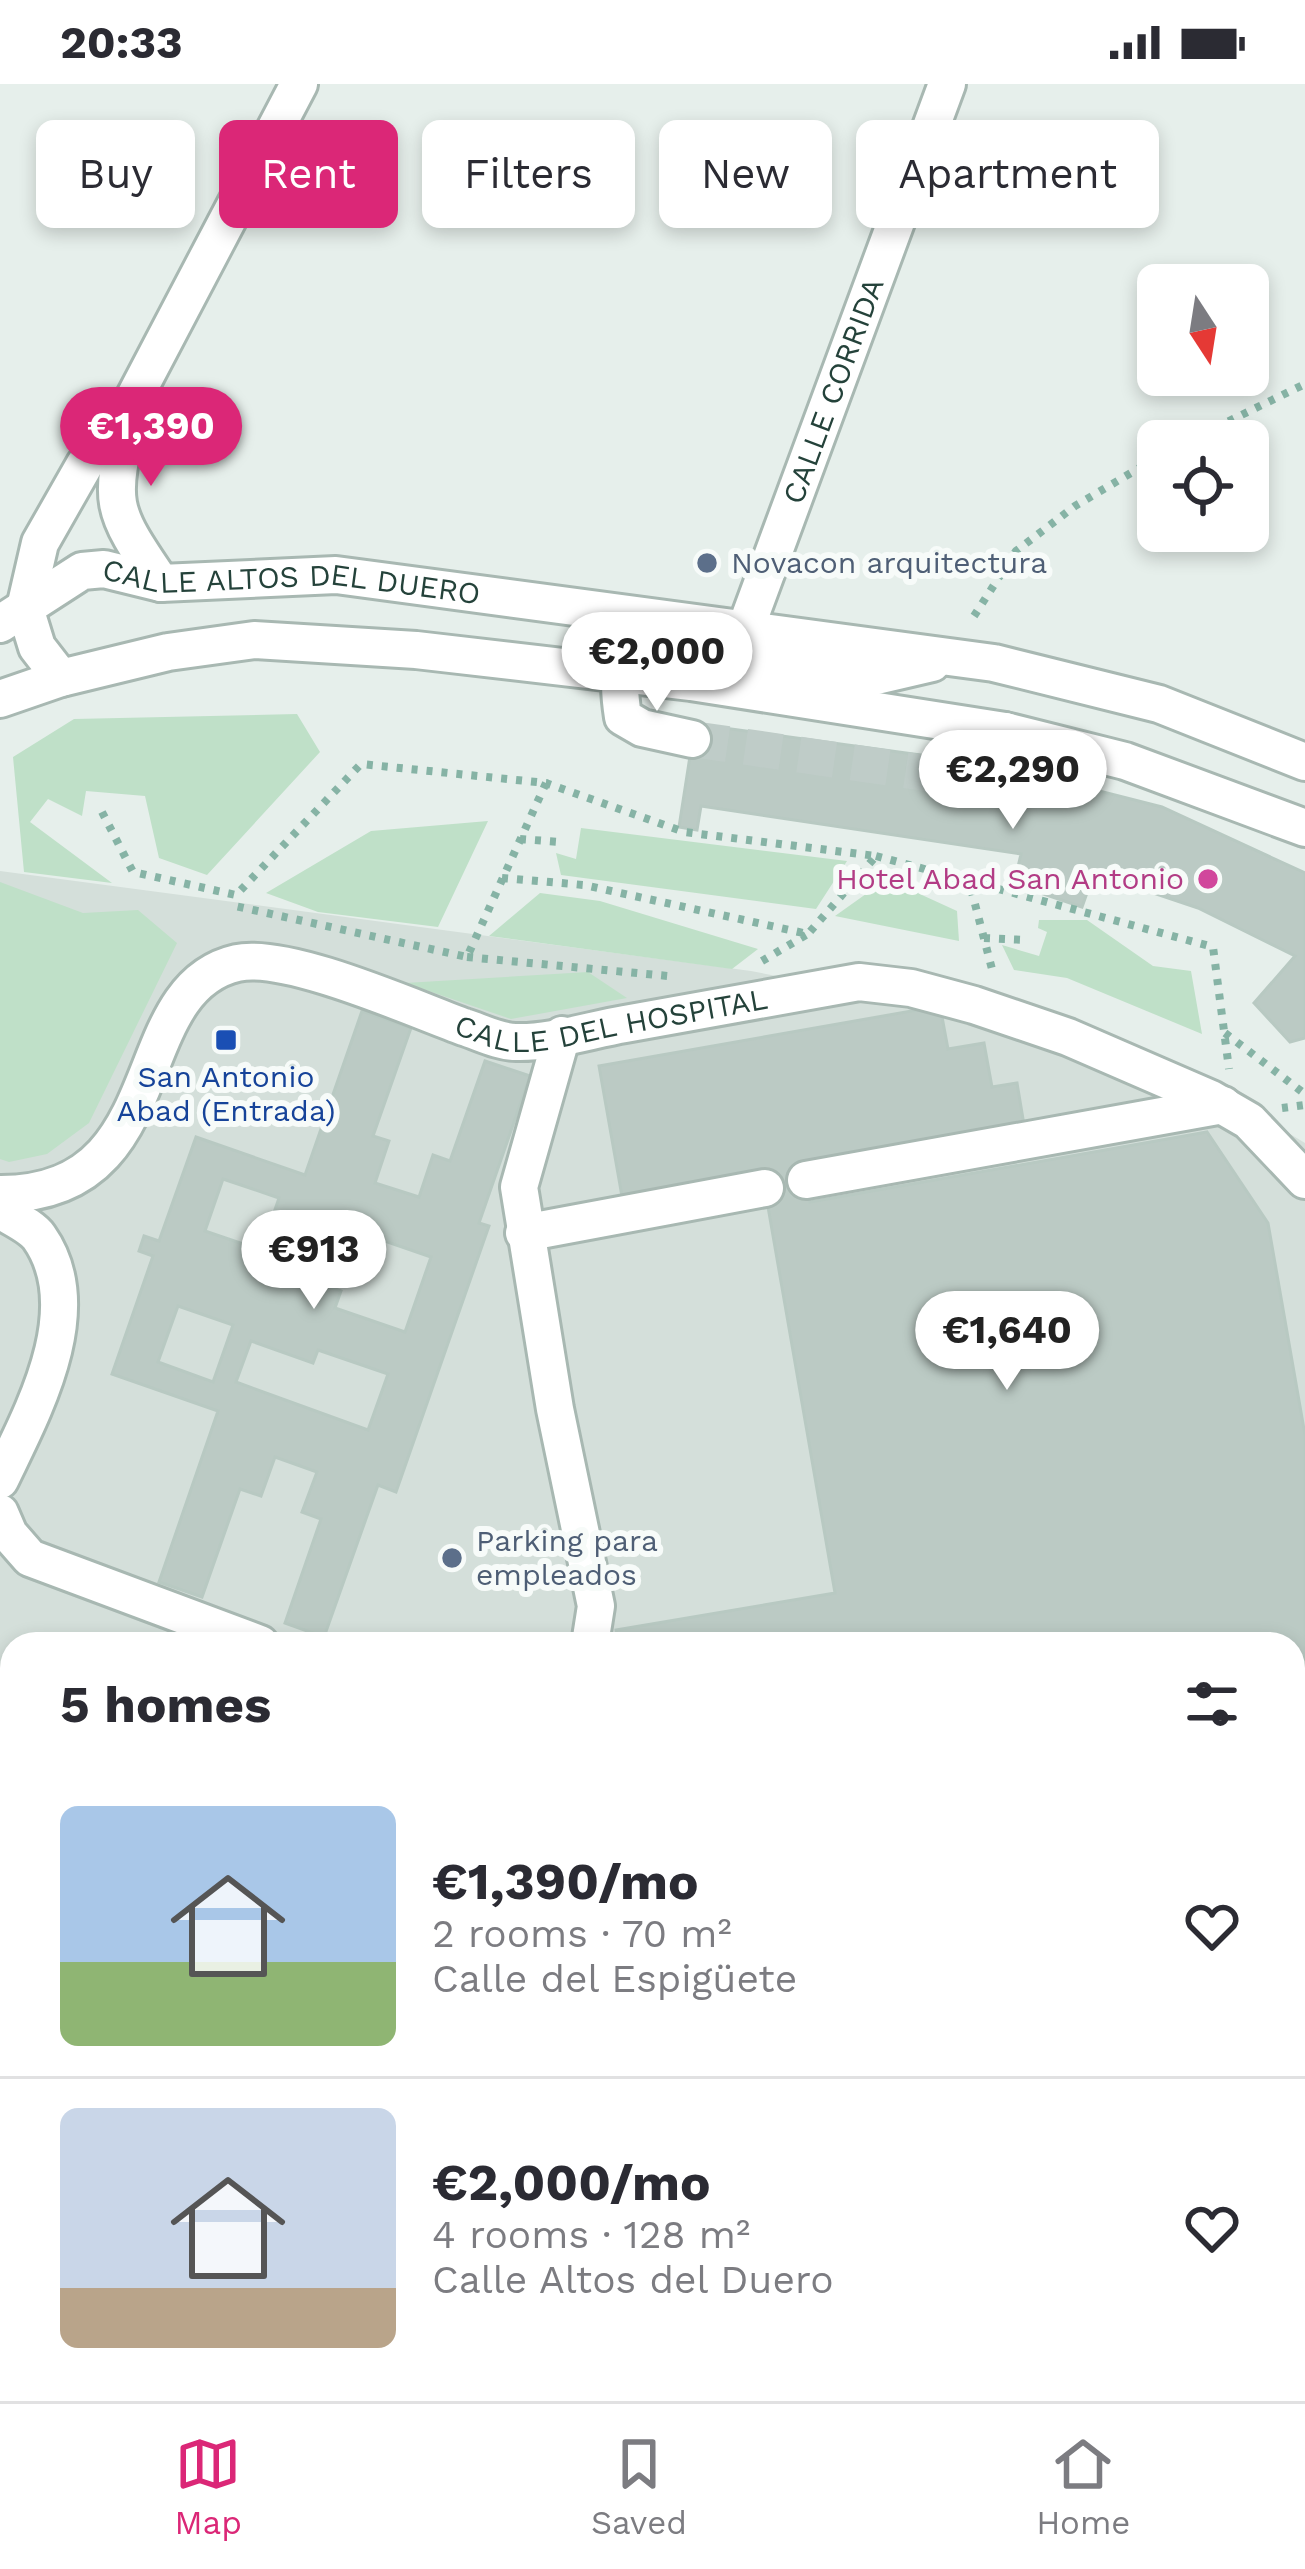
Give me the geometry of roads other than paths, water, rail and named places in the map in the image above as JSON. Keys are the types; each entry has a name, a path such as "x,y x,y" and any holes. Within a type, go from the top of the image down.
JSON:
{"street":[{"path":"61,678 12,616 40,543 85,464 133,400 299,84"},
{"name":"CALLE CORRIDA","path":"745,630 947,84"},
{"path":"133,400 113,486 124,528 161,583"},
{"name":"CALLE ALTOS DEL DUERO","path":"12,616 82,571 104,569 161,583 336,575 994,663 1159,704 1305,762"},
{"name":"CALLE ALTOS DEL DUERO","path":"0,699 61,678 168,652 254,640 362,645 621,674 1005,731 1125,761 1305,828"},
{"name":"CALLE ALTOS DEL DUERO","path":"621,674 628,656 639,648 872,677 956,658"},
{"path":"621,674 623,717 642,728 692,739"},
{"path":"982,764 1005,731"},
{"name":"CALLE DEL HOSPITAL","path":"0,1194 33,1193 81,1177 119,1138 186,996 206,977 233,964 259,960 515,1042 859,982 886,983 974,1005 1226,1090 1305,1180"},
{"path":"562,1035 519,1187 565,1462 596,1606 592,1632"},
{"path":"806,1180 1226,1090"},
{"path":"524,1233 765,1188"},
{"path":"0,1210 38,1235 52,1267 59,1308 56,1340 40,1396 0,1480"},
{"path":"0,1513 9,1534 31,1558 228,1632"}],"tunnel":[{"path":"692,739 967,779 983,764"}],"place":[{"name":"Novacon arquitectura","path":"707,563"},
{"name":"Hotel Abad San Antonio","path":"1208,879"},
{"name":"San Antonio Abad (Entrada)","path":"226,1040"},
{"name":"Parking para empleados","path":"452,1558"}]}
